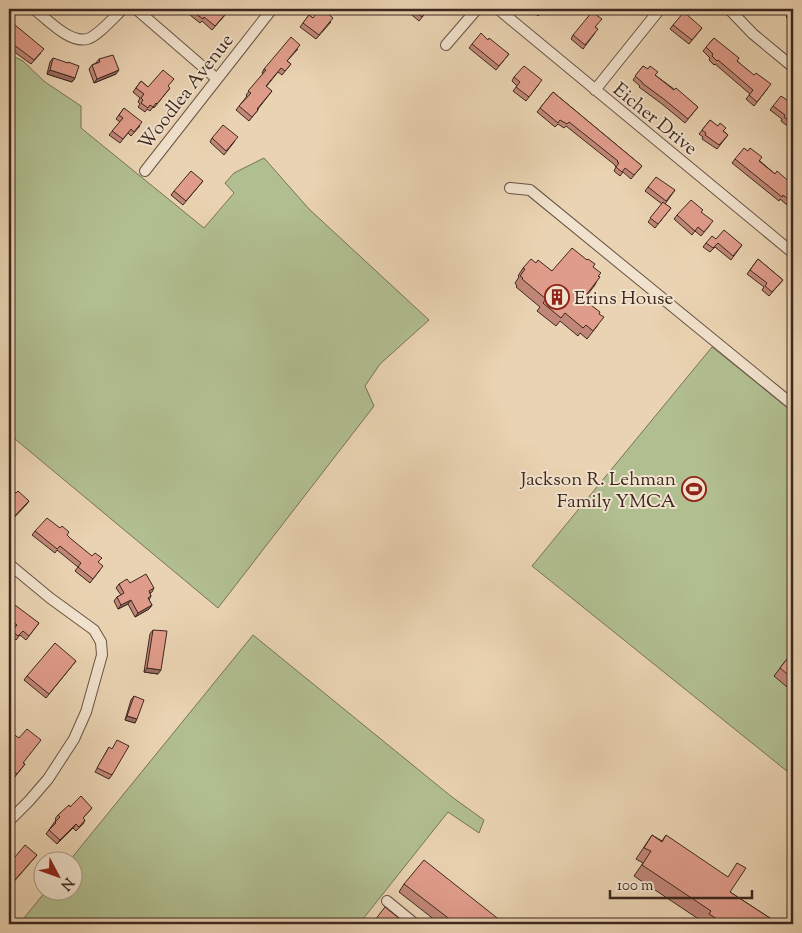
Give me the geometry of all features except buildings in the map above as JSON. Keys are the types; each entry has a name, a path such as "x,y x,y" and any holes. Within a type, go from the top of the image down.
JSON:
{"street":[{"path":"34,9 75,39 88,39 100,31 123,9"},
{"path":"136,9 217,79"},
{"name":"Woodlea Avenue","path":"145,171 272,9"},
{"path":"446,44 477,9"},
{"name":"Eicher Drive","path":"498,9 793,253"},
{"path":"595,90 660,9"},
{"path":"729,9 753,34 793,67"},
{"path":"510,188 530,190 793,405"},
{"path":"9,564 50,598 94,630 101,642 102,655 86,712 74,739 48,779 9,821"},
{"path":"387,901 415,924"}],"green space":[{"path":"9,54 23,61 45,82 81,106 81,128 204,228 234,193 225,183 234,173 264,158 309,209 429,320 380,364 365,386 374,406 218,608 9,434"},
{"name":"Jackson R. Lehman Family YMCA","path":"712,347 793,412 793,776 532,566"},
{"path":"253,635 452,797 484,820 479,833 448,812 359,924 19,924 39,900 82,900 82,850 78,850"}],"place":[{"name":"Erins House","path":"557,297"},
{"name":"Jackson R. Lehman Family YMCA","path":"694,489"}]}
